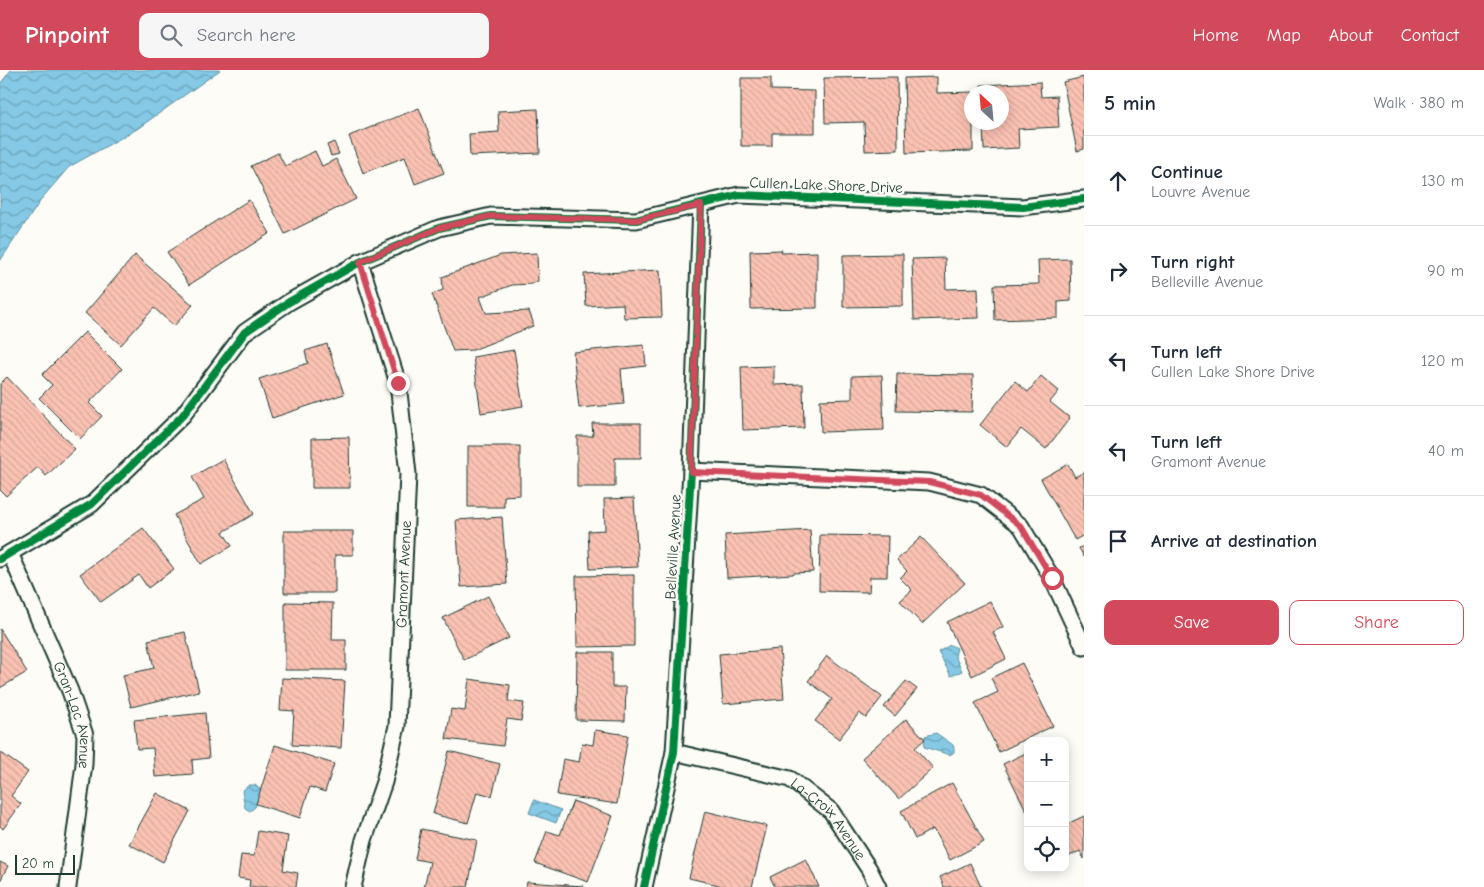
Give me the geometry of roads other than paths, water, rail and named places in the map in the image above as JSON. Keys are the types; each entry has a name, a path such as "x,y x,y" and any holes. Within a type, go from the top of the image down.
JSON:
{"street":[{"name":"Cullen Lake Shore Drive","path":"5,556 92,504 182,415 245,332 289,302 360,262 439,228 491,216 636,220 739,195 1023,207 1084,199"},
{"name":"Belleville Avenue","path":"644,887 674,752 691,472 701,205"},
{"name":"Gramont Avenue","path":"353,887 364,840 384,782 397,726 408,474 398,383 360,262"},
{"path":"691,472 929,482 981,495 1021,526 1052,578 1084,646"},
{"name":"Gran-Lac Avenue","path":"5,556 70,690 85,735 84,764 68,887"},
{"name":"La-Croix Avenue","path":"674,752 790,779 831,811 870,869 878,887"}],"water":[{"path":"11,70 220,70 137,129 69,167 43,197 0,261 0,84"},
{"path":"950,645 957,648 955,656 962,671 951,676 938,652"},
{"path":"936,733 953,745 954,752 950,755 924,747 925,736"},
{"path":"249,785 255,785 262,791 255,807 250,811 245,808 242,791"},
{"path":"534,800 561,810 556,823 529,813"}]}
